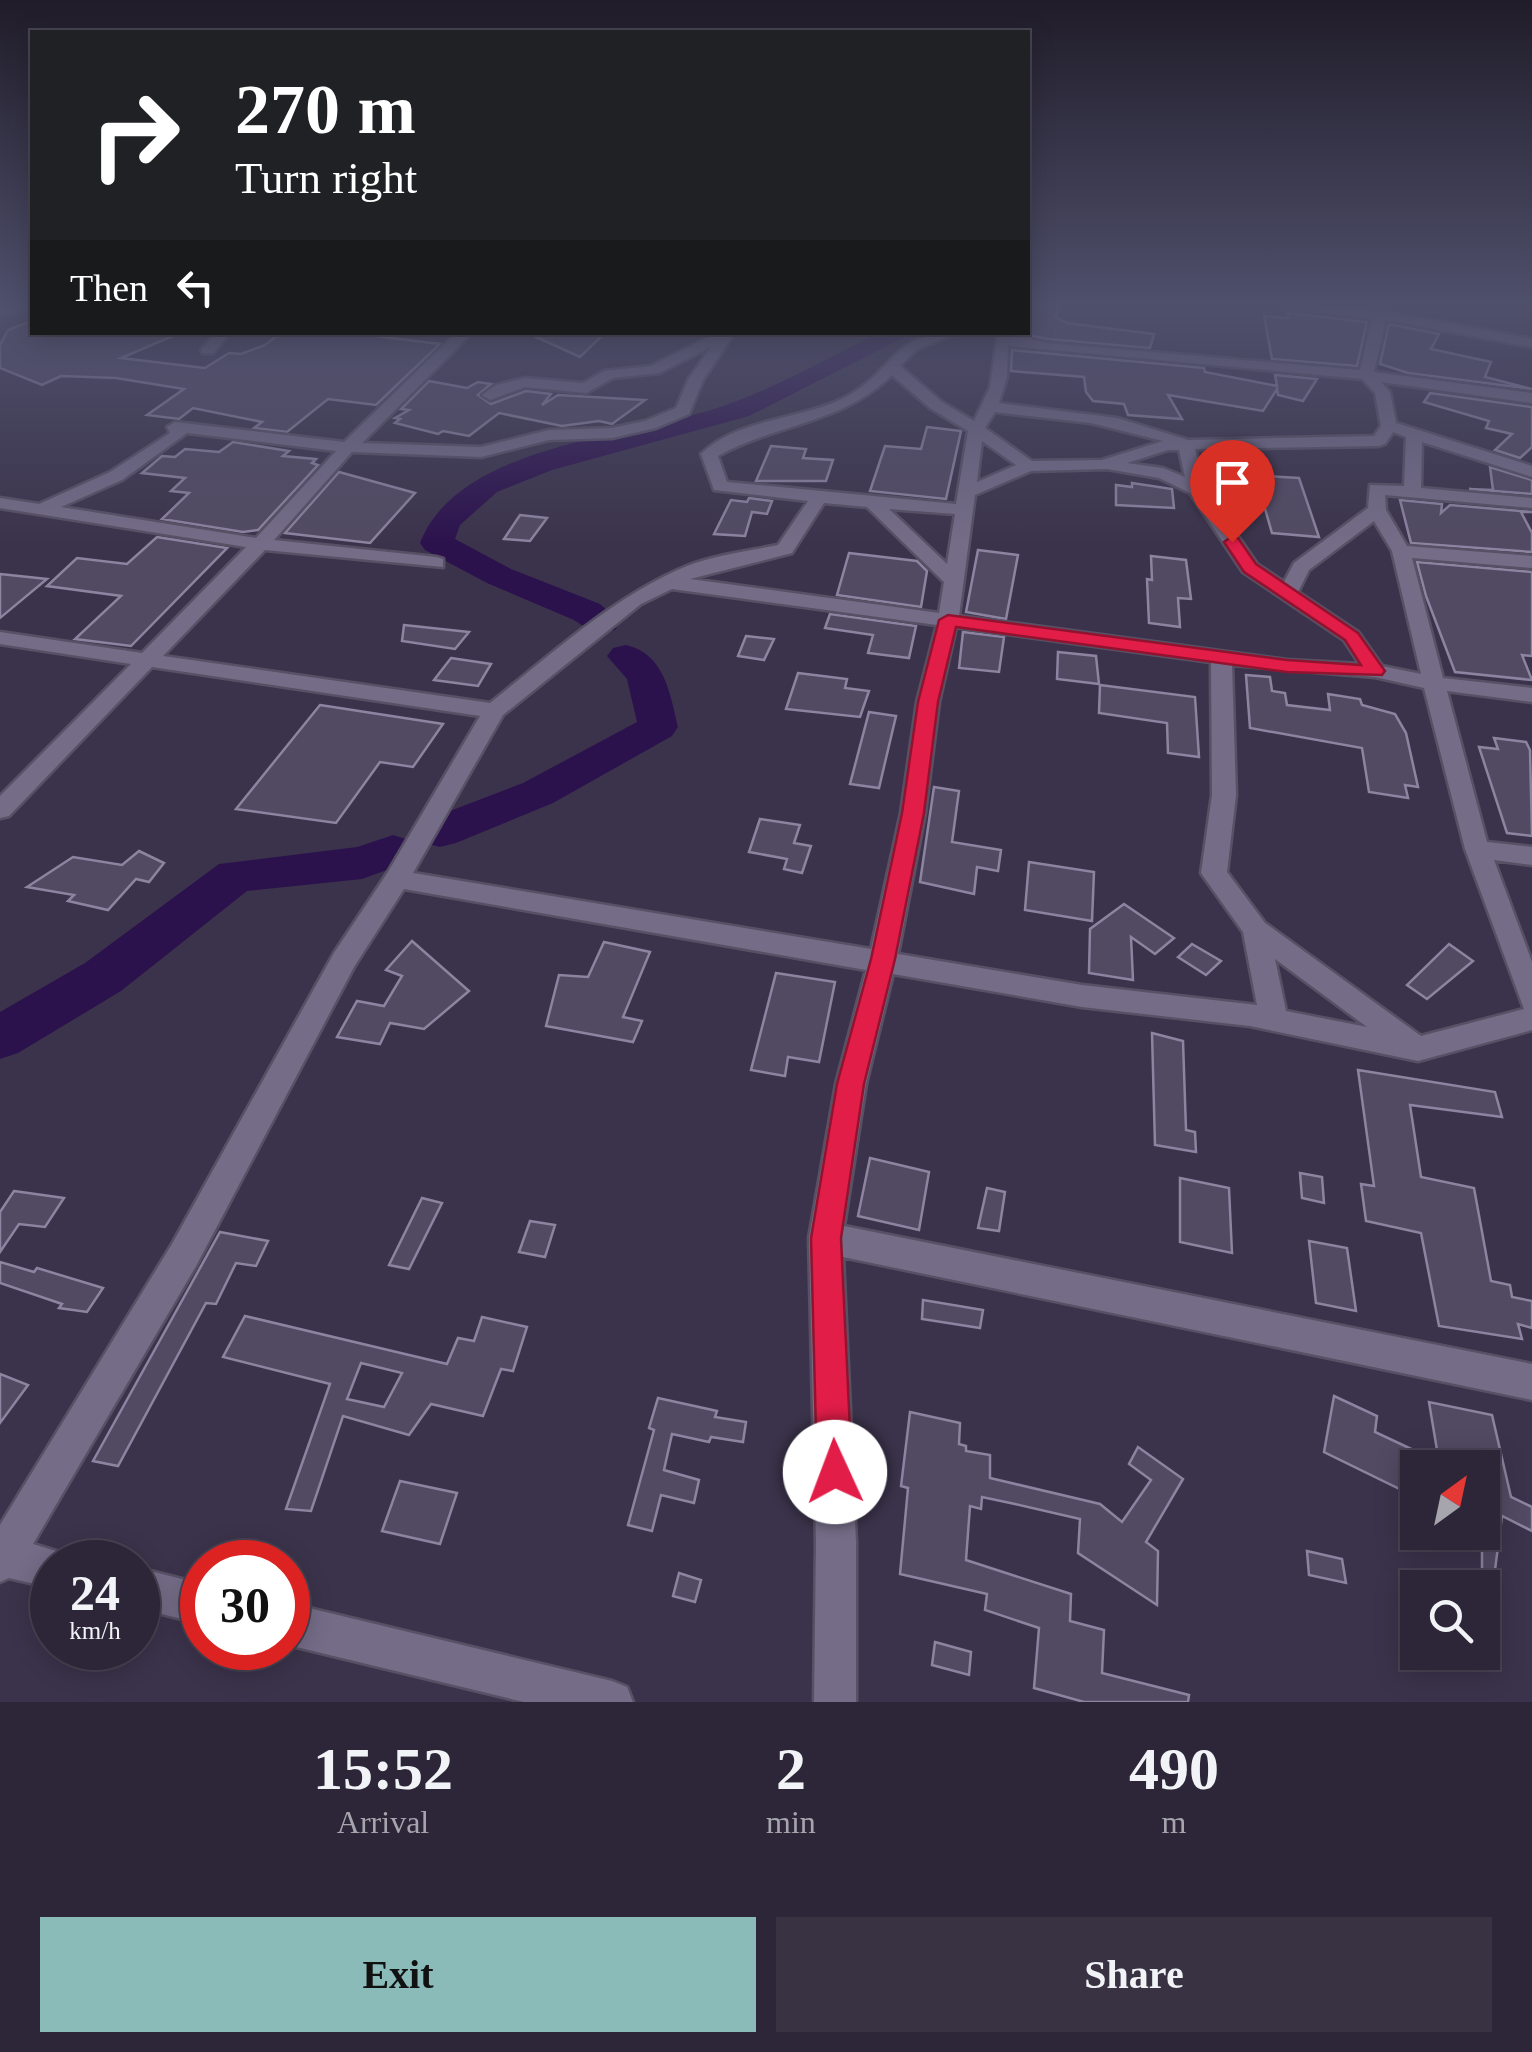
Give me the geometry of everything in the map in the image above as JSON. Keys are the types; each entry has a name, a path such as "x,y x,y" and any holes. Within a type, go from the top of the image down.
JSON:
{"street":[{"path":"0,810 411,385"},
{"path":"490,395 504,385"},
{"path":"40,510 116,476 178,434 175,427 348,447 481,452 549,435 612,432 650,424 683,411 691,385"},
{"path":"877,385 841,408 736,436 709,454 720,486 872,502 965,501 1028,466 1104,465 1164,472 1196,488"},
{"path":"913,385 1028,466"},
{"path":"835,1702 836,1542 826,1238 850,1084 883,959 913,813 928,702 948,620 976,429 992,408 998,385"},
{"path":"1104,465 1167,445 1378,441 1389,426 1382,392 1375,385"},
{"path":"1437,385 1532,398"},
{"path":"992,408 1040,412 1163,434 1186,445"},
{"path":"992,408 1007,426 1002,448"},
{"path":"1389,426 1532,472"},
{"path":"1412,491 1414,434"},
{"path":"1186,445 1196,488 1250,568 1351,636 1375,671"},
{"path":"1532,503 1376,489 1377,510 1400,550 1477,850 1532,1000"},
{"path":"30,1564 1,1558 184,1255 344,960 397,879 494,711 634,600 666,582 696,569 785,549 819,497"},
{"path":"872,502 954,581"},
{"path":"0,503 260,544 436,563"},
{"path":"1288,593 1301,567 1377,510"},
{"path":"1400,550 1532,562"},
{"path":"666,582 1287,666 1375,671 1434,684 1532,695"},
{"path":"0,638 494,711"},
{"path":"1221,656 1224,795 1214,873 1256,930 1418,1048"},
{"path":"1477,850 1532,856"},
{"path":"397,879 1082,996 1274,1020 1418,1048 1532,1018"},
{"path":"1256,930 1274,1020"},
{"path":"826,1238 1532,1382"},
{"path":"310,1629 612,1702"}],"building":[{"path":"162,385 397,385 376,405 328,399 287,432 254,428 262,422 193,408 179,419 147,415 184,389"},
{"path":"425,385 489,385 478,395 491,404 526,391 551,394 542,405 558,395 645,400 612,424 599,421 562,426 499,413 469,436 443,431 438,434 395,423 400,419 395,418 409,410 401,409"},
{"path":"1085,385 1313,385 1303,401 1278,395 1277,389 1263,411 1168,395 1182,419 1128,415 1124,404 1093,401"},
{"path":"1430,393 1532,407 1532,447 1520,458 1495,450 1512,434 1486,428 1489,421 1424,402"},
{"path":"927,427 961,431 946,499 870,491 885,446 921,449"},
{"path":"233,442 289,451 283,456 316,459 312,463 318,465 258,530 243,532 162,519 189,493 171,491 185,478 142,473 162,456 175,457 185,449 219,452"},
{"path":"771,446 806,449 803,458 833,460 826,481 756,481"},
{"path":"1490,467 1532,480 1532,494 1469,489 1493,490"},
{"path":"339,472 415,493 370,543 285,533"},
{"path":"1235,474 1299,478 1319,537 1272,533 1261,495 1237,493"},
{"path":"1132,483 1172,489 1174,508 1116,505 1116,485 1132,487"},
{"path":"749,498 772,501 767,514 752,512 745,536 714,534 731,500 747,502"},
{"path":"1400,500 1442,504 1441,513 1450,505 1532,512 1521,512 1532,533 1532,552 1411,543"},
{"path":"520,515 547,518 530,541 504,539"},
{"path":"157,537 227,548 131,646 75,639 121,596 47,586 77,558 127,564"},
{"path":"978,550 1018,555 1006,619 966,612"},
{"path":"849,553 917,561 927,571 921,607 837,595"},
{"path":"1151,556 1186,560 1191,599 1178,598 1180,627 1149,623 1147,579 1152,580"},
{"path":"1417,562 1532,572 1532,656 1522,655 1532,680 1455,672"},
{"path":"0,574 47,579 0,618"},
{"path":"830,614 916,626 909,658 868,653 873,635 825,628"},
{"path":"404,625 469,632 455,649 402,641"},
{"path":"963,632 1004,637 999,672 959,668"},
{"path":"746,636 774,639 764,660 738,656"},
{"path":"1058,652 1096,656 1099,684 1057,679"},
{"path":"451,658 491,664 478,686 434,680"},
{"path":"798,673 847,679 845,688 869,691 860,717 786,709"},
{"path":"1246,675 1270,677 1272,691 1285,693 1287,705 1330,710 1328,694 1360,699 1362,705 1395,714 1406,733 1418,787 1405,785 1408,798 1369,792 1362,748 1250,728"},
{"path":"1100,685 1195,697 1199,757 1168,753 1167,723 1099,713"},
{"path":"320,705 443,724 413,767 380,762 336,823 236,809"},
{"path":"869,712 896,716 879,788 850,784"},
{"path":"1494,738 1526,742 1530,750 1532,836 1507,833 1479,747 1498,749"},
{"path":"934,787 959,791 952,842 1001,850 998,871 977,867 974,894 920,882"},
{"path":"760,819 800,825 794,843 811,846 802,873 784,869 787,859 749,852"},
{"path":"139,851 164,863 149,882 136,879 108,910 68,901 74,895 27,887 73,857 122,865"},
{"path":"1029,862 1094,872 1092,921 1025,910"},
{"path":"1124,904 1174,938 1155,954 1131,937 1133,980 1089,973 1090,929"},
{"path":"412,941 469,991 424,1029 390,1023 380,1044 337,1037 357,1001 384,1006 402,976 386,970"},
{"path":"604,942 650,952 623,1017 642,1021 633,1042 546,1026 559,975 588,977"},
{"path":"1192,944 1221,961 1206,975 1178,957"},
{"path":"1449,944 1473,961 1427,999 1407,985"},
{"path":"776,973 835,982 819,1062 788,1057 785,1076 751,1070"},
{"path":"1152,1033 1183,1041 1186,1130 1195,1132 1196,1152 1155,1145"},
{"path":"1358,1070 1495,1092 1502,1117 1410,1105 1421,1177 1474,1188 1491,1281 1510,1285 1512,1297 1532,1301 1532,1328 1518,1324 1522,1339 1439,1326 1421,1233 1366,1221 1361,1184 1374,1186"},
{"path":"870,1158 929,1172 919,1230 858,1216"},
{"path":"1300,1173 1322,1177 1324,1203 1302,1198"},
{"path":"1180,1178 1229,1188 1232,1253 1180,1242"},
{"path":"987,1188 1005,1192 999,1231 978,1228"},
{"path":"14,1191 64,1198 45,1227 19,1224 0,1252 0,1212"},
{"path":"422,1198 442,1203 409,1269 389,1265"},
{"path":"530,1221 555,1225 545,1257 519,1252"},
{"path":"220,1232 268,1241 256,1266 236,1263 216,1304 206,1303 118,1466 93,1461"},
{"path":"1309,1241 1347,1248 1356,1311 1316,1303"},
{"path":"0,1262 34,1272 37,1268 103,1288 87,1312 59,1308 62,1304 0,1283"},
{"path":"923,1300 983,1310 980,1328 922,1319"},
{"path":"245,1316 447,1364 458,1338 474,1341 482,1317 527,1327 513,1371 501,1369 483,1416 431,1404 409,1435 343,1416 311,1511 286,1509 330,1384 223,1357","holes":["361,1363 402,1373 384,1407 347,1399"]},
{"path":"0,1374 28,1385 0,1423"},
{"path":"1334,1396 1377,1416 1375,1432 1413,1450 1400,1450 1400,1489 1324,1452"},
{"path":"658,1398 717,1411 715,1417 746,1422 743,1442 711,1437 709,1442 672,1434 664,1470 699,1480 694,1503 661,1495 652,1531 628,1525 654,1430 649,1428"},
{"path":"1429,1402 1492,1415 1511,1497 1532,1507 1532,1531 1502,1516 1500,1531 1500,1450 1437,1450"},
{"path":"910,1412 960,1423 959,1444 966,1446 966,1451 990,1455 990,1478 1100,1504 1122,1522 1151,1480 1129,1464 1138,1447 1183,1479 1146,1542 1158,1551 1157,1605 1078,1553 1080,1519 982,1497 981,1509 970,1506 966,1560 1071,1594 1070,1621 1104,1630 1102,1673 1189,1695 1188,1702 1084,1702 1034,1688 1039,1628 985,1610 987,1594 900,1574 908,1488 901,1486"},
{"path":"400,1481 457,1493 440,1544 382,1531"},
{"path":"1482,1550 1498,1550 1495,1570 1482,1570"},
{"path":"1307,1551 1342,1559 1346,1583 1309,1575"},
{"path":"679,1573 701,1580 695,1602 673,1596"},
{"path":"935,1642 971,1652 969,1675 932,1665"}],"waterway":[{"path":"602,622 437,543 445,521 486,485 541,464 739,410 790,385"},
{"path":"440,832 538,793 658,727 646,676 626,656"},
{"path":"0,1038 103,977 235,876 362,863 393,851"}],"route":[{"path":"835,1472 826,1238 850,1084 883,959 913,813 928,702 948,620 1287,666 1375,671 1351,636 1250,568 1232,542"}]}
